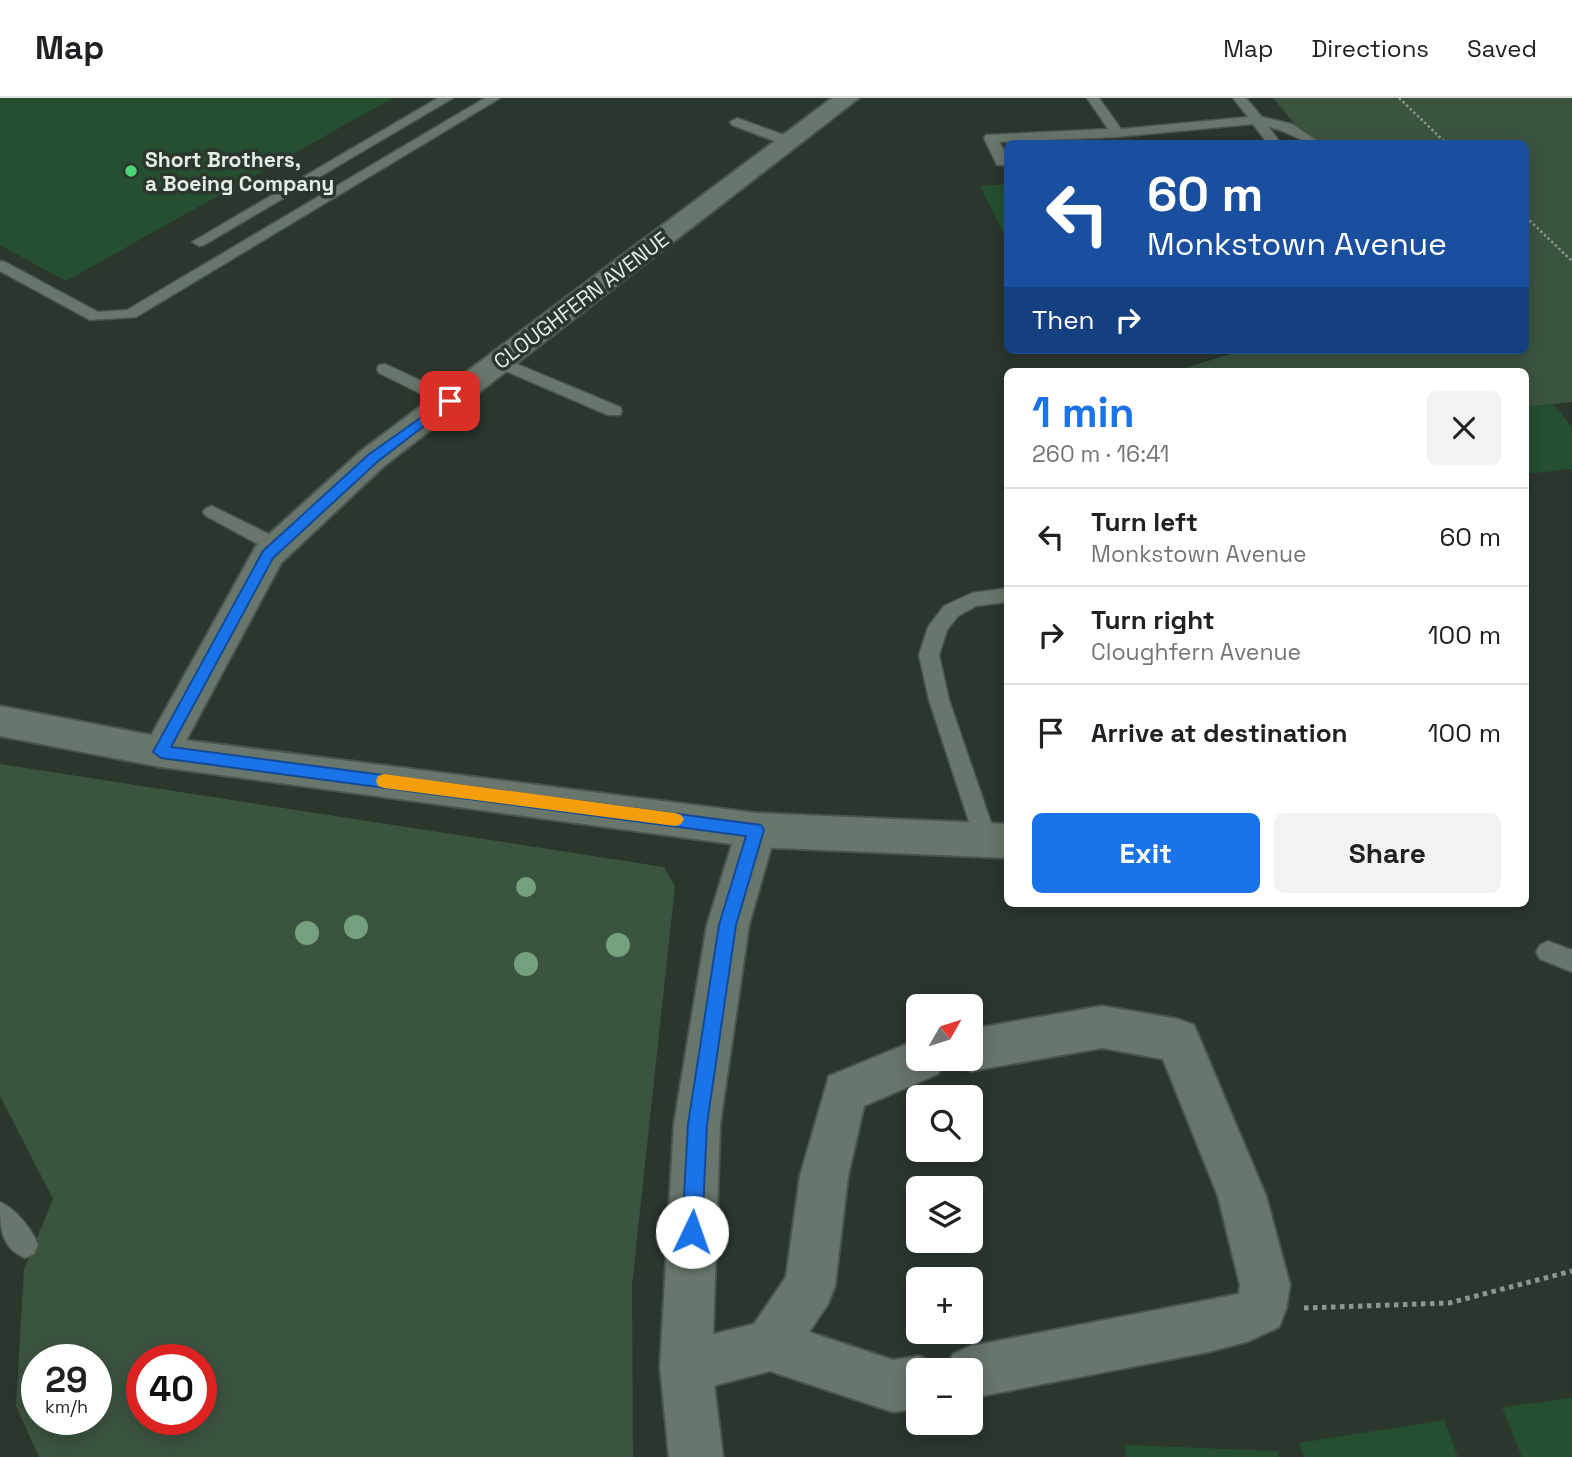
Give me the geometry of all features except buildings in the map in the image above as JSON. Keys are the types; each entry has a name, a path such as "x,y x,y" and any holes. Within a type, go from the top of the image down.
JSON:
{"street":[{"name":"CLOUGHFERN AVENUE","path":"161,752 268,555 277,546 373,458 848,98"},
{"path":"0,721 161,752 755,830 997,840"},
{"path":"696,1457 686,1367 697,1124 728,925 755,830"},
{"path":"983,1370 1209,1327 1249,1316 1261,1309 1265,1285 1242,1196 1178,1041 1102,1027 984,1047"},
{"path":"770,1345 810,1286 824,1176 845,1092 906,1066"},
{"path":"686,1367 770,1345 893,1387 906,1384"}],"lane":[{"path":"199,242 447,98"},
{"path":"0,265 95,317 131,314 494,98"},
{"path":"1093,98 1117,133"},
{"path":"1239,98 1272,140"},
{"path":"1004,162 990,138 1059,140 1257,120 1287,127 1309,140"},
{"path":"737,122 790,142"},
{"path":"500,362 614,411"},
{"path":"385,369 450,401"},
{"path":"212,512 277,546"},
{"path":"997,840 939,700 929,655 938,627 951,611 972,600 1004,596"},
{"path":"1548,952 1572,961"},
{"path":"0,1215 25,1245"}],"path":[{"path":"1399,98 1443,140"},
{"path":"1529,221 1572,261"},
{"path":"1261,1309 1449,1303 1572,1271"}],"green space":[{"path":"1273,98 1572,98 1572,402 1529,407 1529,368 1185,368 1231,354 1529,354 1529,140 1308,140"},
{"path":"0,764 664,867 675,886 632,1285 633,1457 39,1457 29,1435 112,1435 112,1344 21,1344 21,1417 16,1406 24,1270 53,1199 0,1096"}],"slow traffic":[{"path":"384,781 675,819"}],"place":[{"name":"Short Brothers, a Boeing Company","path":"131,171"}],"route":[{"path":"450,401 373,458 268,555 161,752 755,830 728,925 697,1124 692,1232"}]}
